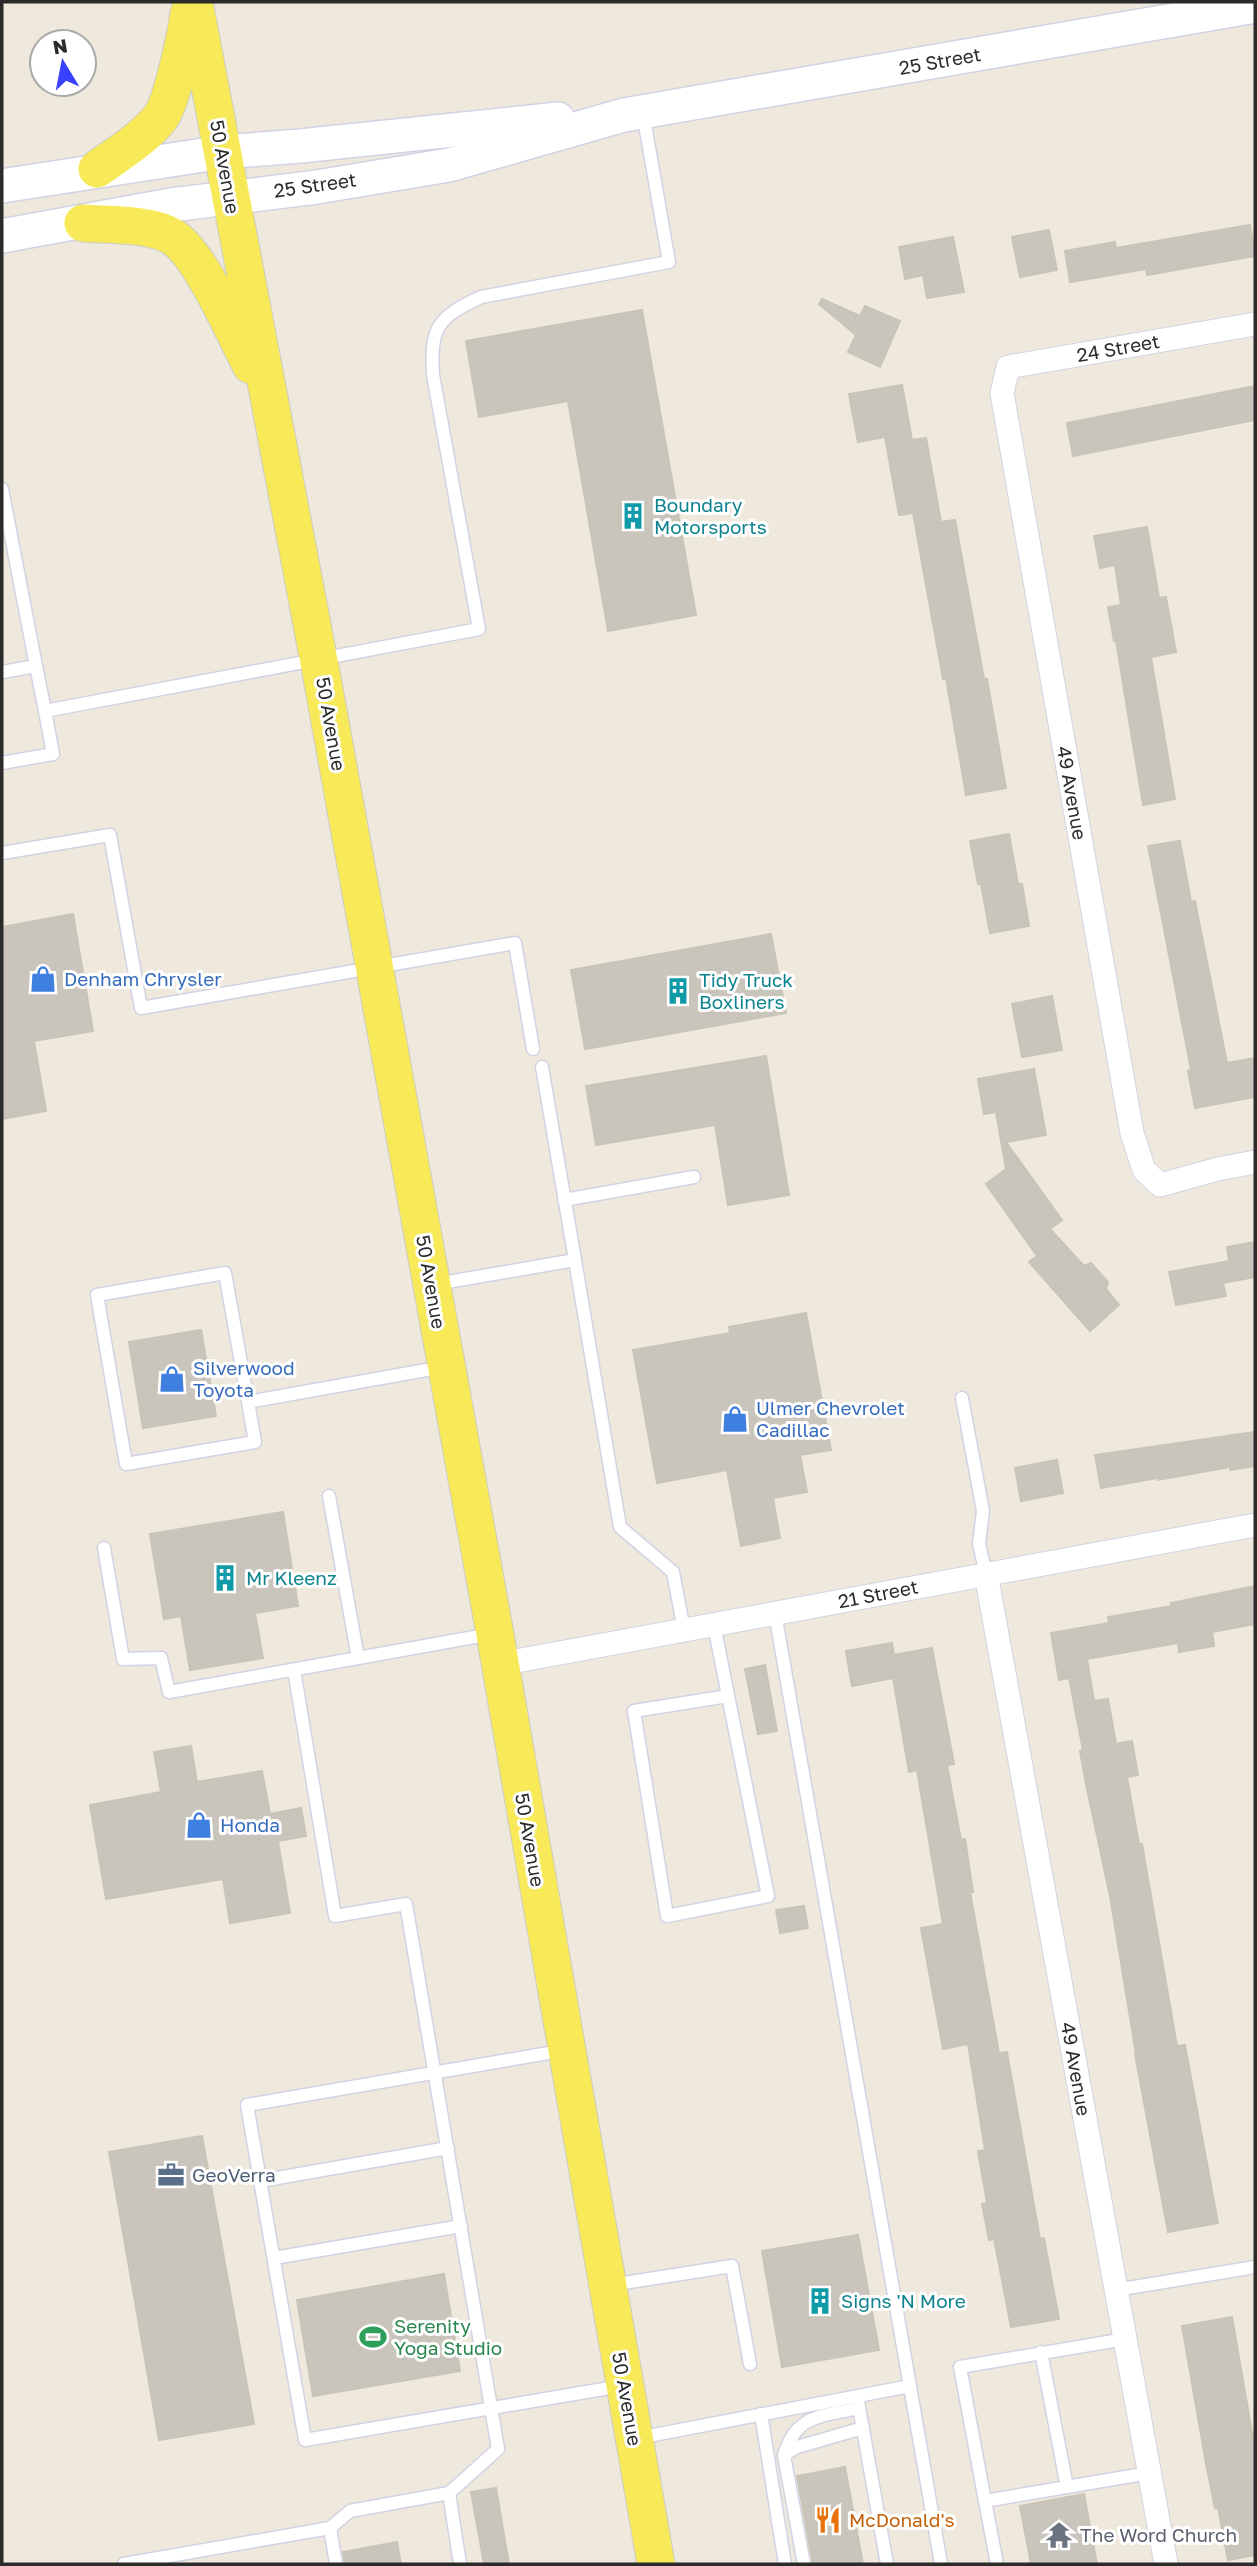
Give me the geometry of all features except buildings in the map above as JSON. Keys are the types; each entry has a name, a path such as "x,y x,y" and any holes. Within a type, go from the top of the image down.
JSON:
{"main road":[{"name":"50 Avenue","path":"192,2 319,659 497,1649 656,2564"},
{"path":"97,169 142,136 162,116 184,46 192,2"},
{"name":"25 Street","path":"2,186 97,169 223,152 633,113 1255,6"},
{"name":"25 Street","path":"2,236 171,205 317,187 449,164 633,113"},
{"path":"83,223 143,227 171,236 192,253 267,395"}],"street":[{"name":"24 Street","path":"1002,393 1007,367 1255,324"},
{"name":"49 Avenue","path":"1002,393 1132,1133 1144,1170 1160,1185 1218,1168 1255,1162"},
{"name":"21 Street","path":"497,1649 684,1630 1255,1525"},
{"name":"49 Avenue","path":"986,1574 1166,2564"}],"lane":[{"path":"45,711 479,629 433,375 431,347 440,324 457,308 481,297 669,262 633,113"},
{"path":"2,489 52,754 2,763"},
{"path":"2,672 36,666"},
{"path":"2,853 110,835 141,1008 515,943 533,1049"},
{"path":"542,1067 620,1527 673,1572 684,1630"},
{"path":"565,1200 694,1177"},
{"path":"432,1285 575,1260"},
{"path":"225,1273 248,1402 255,1442 126,1464 97,1295 225,1273"},
{"path":"248,1402 446,1366"},
{"path":"962,1398 983,1511 979,1544 986,1574"},
{"path":"329,1496 358,1658"},
{"path":"104,1548 123,1658 162,1658 169,1692 358,1658 497,1649"},
{"path":"775,1613 941,2564"},
{"path":"714,1625 768,1896 667,1916 634,1711 728,1696"},
{"path":"124,2564 330,2528 350,2511 449,2493 498,2449 406,1904 335,1916 294,1670"},
{"path":"567,2050 247,2105 260,2181 305,2440 625,2385"},
{"path":"260,2181 448,2148"},
{"path":"274,2258 461,2226"},
{"path":"608,2286 732,2266 750,2364"},
{"path":"1116,2290 1255,2267"},
{"path":"997,2564 960,2367 1125,2339"},
{"path":"1041,2352 1066,2487"},
{"path":"804,2564 784,2455 790,2435 807,2420 910,2386"},
{"path":"634,2438 761,2414 858,2402"},
{"path":"858,2402 887,2564"},
{"path":"761,2414 785,2564"},
{"path":"784,2455 797,2447 863,2428"},
{"path":"985,2501 1149,2473"},
{"path":"449,2493 460,2564"},
{"path":"330,2528 337,2564"}],"place":[{"name":"Boundary Motorsports","path":"633,516"},
{"name":"Denham Chrysler","path":"43,979"},
{"name":"Tidy Truck Boxliners","path":"678,991"},
{"name":"Silverwood Toyota","path":"172,1379"},
{"name":"Ulmer Chevrolet Cadillac","path":"735,1419"},
{"name":"Mr Kleenz","path":"225,1578"},
{"name":"Honda","path":"199,1825"},
{"name":"GeoVerra","path":"171,2175"},
{"name":"Signs 'N More","path":"820,2301"},
{"name":"Serenity Yoga Studio","path":"373,2337"},
{"name":"McDonald's","path":"828,2520"},
{"name":"The Word Church","path":"1059,2535"}]}
